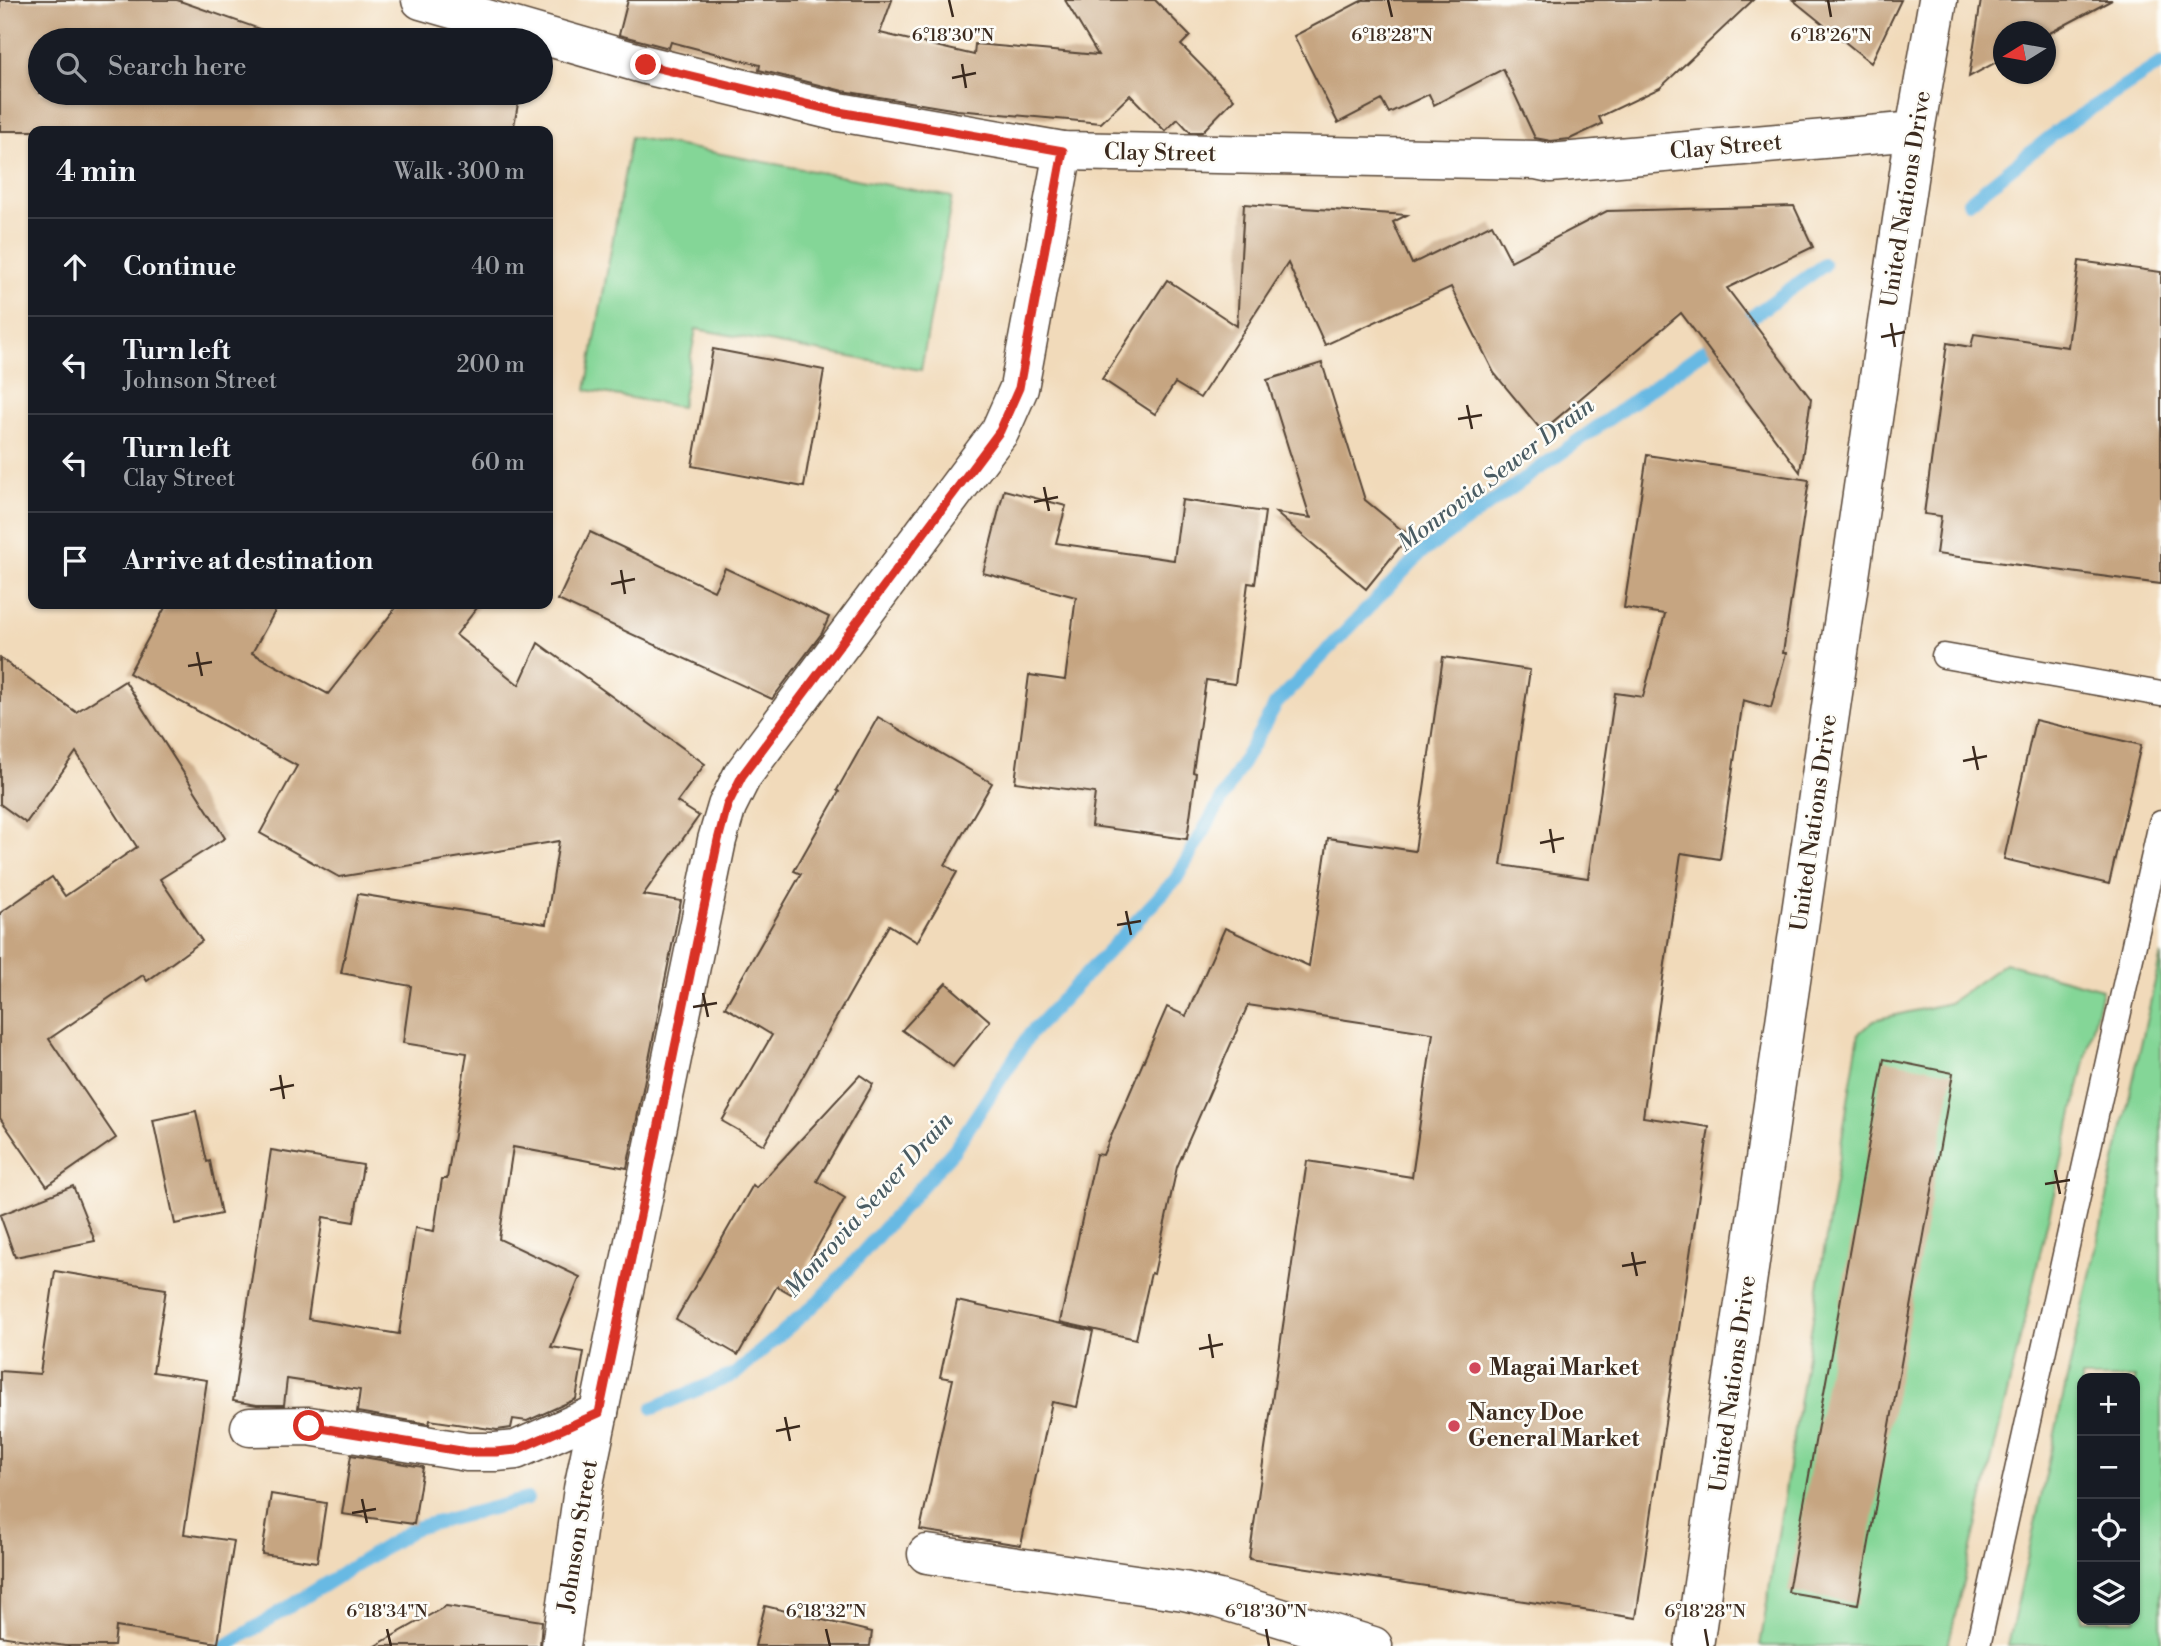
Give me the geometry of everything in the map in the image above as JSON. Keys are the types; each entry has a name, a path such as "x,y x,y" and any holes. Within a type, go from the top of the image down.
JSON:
{"street":[{"name":"Clay Street","path":"421,0 518,28"},
{"name":"United Nations Drive","path":"1694,1646 1915,131 1938,0"},
{"name":"Clay Street","path":"553,38 646,65 839,112 1063,151 1536,160 1550,163 1915,131"},
{"name":"Johnson Street","path":"561,1646 583,1489 727,806 742,776 1000,431 1019,388 1063,151"},
{"path":"250,1427 309,1426 467,1452 496,1452 516,1450 599,1413"},
{"path":"927,1554 1184,1591 1373,1646"}],"lane":[{"path":"1944,656 2161,694"},
{"path":"1978,1646 2161,823"}],"green space":[{"path":"631,137 952,197 921,370 696,329 681,407 586,390"},
{"path":"2161,954 2161,1646 2008,1646"},
{"path":"2005,963 2102,989 1948,1646 1760,1646 1859,1033 1874,1020 1949,1003"}],"building":[{"path":"0,0 177,0 257,28 28,28 28,105 518,105 514,126 28,126 28,131 0,131"},
{"path":"628,0 892,0 880,33 974,55 975,44 1098,55 1065,0 1155,0 1190,36 1181,45 1234,99 1202,132 1190,132 1178,119 1165,131 1130,95 1101,123 957,110 843,91 759,70 760,65 671,42 669,48 619,35"},
{"path":"1363,0 1753,0 1660,88 1599,117 1602,124 1570,139 1551,141 1535,138 1503,69 1434,105 1429,94 1389,113 1382,100 1338,123 1294,36"},
{"path":"1793,0 1901,0 1871,63"},
{"path":"1981,0 2112,0 2056,30 2056,21 1993,21 1993,64 1969,77"},
{"path":"1244,204 1407,215 1393,222 1412,264 1492,224 1511,261 1607,211 1794,206 1813,247 1727,288 1811,399 1800,472 1681,313 1542,431 1494,373 1451,287 1325,345 1288,263 1200,398 1175,383 1155,414 1102,379 1167,280 1237,326"},
{"path":"2079,261 2161,272 2161,584 1936,554 1941,516 1924,514 1947,343 1971,347 1974,334 2068,347"},
{"path":"713,349 824,370 804,487 692,466"},
{"path":"1322,363 1365,500 1403,531 1412,532 1366,589 1276,513 1312,518 1267,380"},
{"path":"1647,455 1809,480 1783,653 1786,653 1771,708 1743,700 1720,859 1681,853 1643,1117 1709,1127 1636,1618 1249,1559 1307,1161 1412,1177 1433,1033 1248,1005 1177,1167 1154,1274 1151,1273 1136,1339 1060,1322 1096,1154 1103,1155 1167,1007 1186,1016 1225,928 1309,966 1328,838 1415,851 1443,657 1530,670 1501,865 1588,878 1615,693 1643,697 1665,614 1624,608"},
{"path":"1004,490 1066,506 1056,543 1174,560 1182,500 1265,512 1255,584 1248,583 1235,684 1206,680 1187,839 1091,826 1095,793 1015,782 1029,675 1065,680 1076,597 983,573"},
{"path":"590,532 714,591 725,568 829,617 822,633 772,699 558,600"},
{"path":"164,609 276,609 252,653 328,694 395,609 476,609 456,635 519,685 538,643 705,764 677,802 699,816 643,895 681,901 627,1168 513,1147 499,1239 580,1277 551,1347 584,1352 576,1399 527,1421 513,1419 511,1428 497,1430 430,1420 429,1424 357,1412 360,1390 287,1379 284,1405 257,1405 233,1401 271,1150 363,1165 354,1222 323,1217 308,1319 399,1334 415,1228 434,1231 442,1179 447,1179 467,1053 403,1043 411,986 341,973 358,894 546,924 559,841 339,877 260,833 297,766 129,673"},
{"path":"0,658 76,712 125,681 225,838 160,879 202,941 147,981 143,975 49,1039 116,1138 47,1186 0,1118 0,913 52,877 65,896 137,847 76,752 26,823 0,804"},
{"path":"878,717 992,783 945,865 957,872 917,942 889,925 764,1145 722,1121 772,1035 725,1007 801,874 794,871"},
{"path":"2035,720 2141,745 2109,884 2004,859"},
{"path":"946,983 990,1021 953,1067 902,1030"},
{"path":"1884,1059 1953,1073 1858,1604 1788,1592"},
{"path":"860,1075 873,1084 817,1181 845,1198 791,1294 777,1286 738,1355 676,1319 753,1185 756,1188"},
{"path":"196,1111 221,1214 175,1224 153,1120"},
{"path":"73,1186 95,1241 15,1257 0,1215"},
{"path":"55,1271 166,1289 153,1372 207,1380 184,1534 234,1541 218,1643 116,1627 114,1646 65,1646 0,1636 0,1371 40,1374"},
{"path":"957,1301 1093,1331 1077,1407 1052,1402 1021,1545 920,1530 953,1379 940,1377"},
{"path":"351,1455 423,1467 414,1524 342,1514"},
{"path":"271,1494 326,1503 317,1562 262,1554"},
{"path":"446,1606 542,1621 540,1646 375,1646"},
{"path":"765,1606 872,1632 870,1646 755,1646"}],"waterway":[{"name":"Monrovia Sewer Drain","path":"1969,202 2064,126 2161,63"},
{"name":"Monrovia Sewer Drain","path":"653,1408 735,1374 823,1297 954,1150 1030,1034 1176,879 1276,704 1421,553 1824,265"},
{"name":"Monrovia Sewer Drain","path":"226,1646 415,1528 527,1499"}],"place":[{"name":"Magai Market","path":"1475,1368"},
{"name":"Nancy Doe General Market","path":"1454,1426"}],"route":[{"path":"309,1426 467,1452 496,1452 516,1450 599,1413 727,806 742,776 1000,431 1019,388 1063,151 839,112 646,65"}]}
